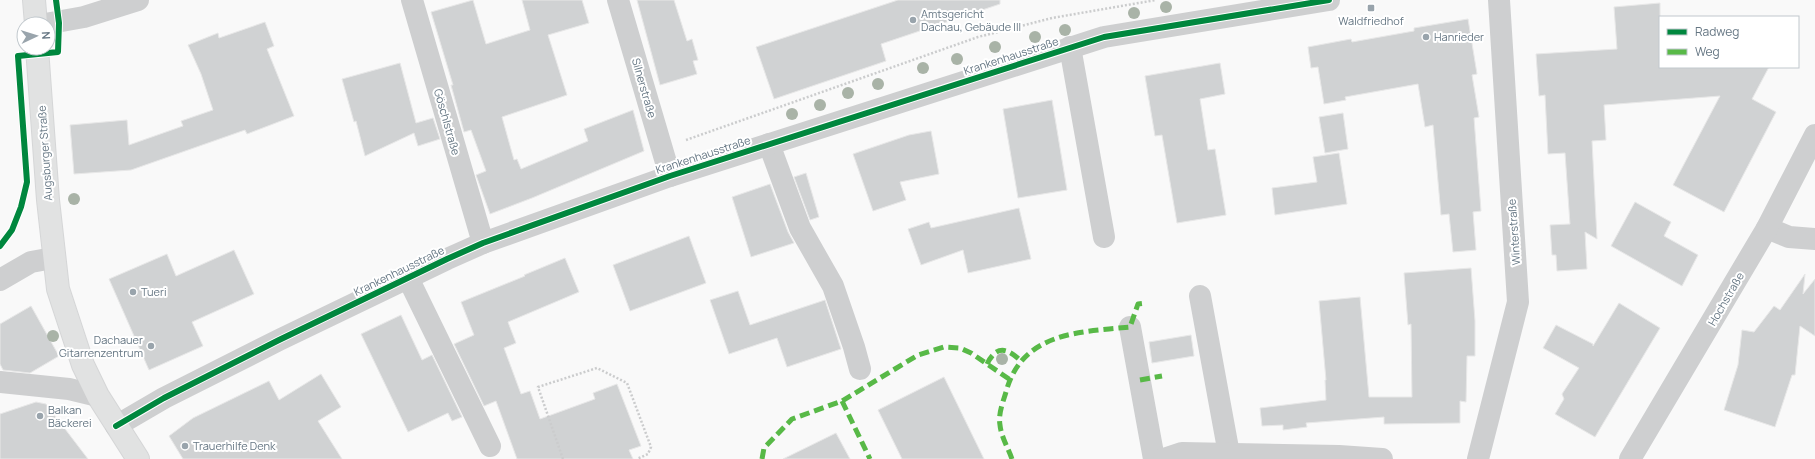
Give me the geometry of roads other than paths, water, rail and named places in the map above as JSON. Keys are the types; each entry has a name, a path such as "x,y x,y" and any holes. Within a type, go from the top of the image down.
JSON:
{"main road":[{"path":"34,0 35,16"},
{"name":"Augsburger Straße","path":"38,56 45,172 58,289 83,365 98,396 138,459"}],"street":[{"path":"56,22 84,17 138,0"},
{"name":"Göschlstraße","path":"412,0 483,243"},
{"name":"Silnerstraße","path":"618,0 670,176"},
{"name":"Krankenhausstraße","path":"116,426 171,395 408,278 483,243 670,176 1104,37 1329,0"},
{"name":"Winterstraße","path":"1478,459 1518,302 1499,0"},
{"path":"1070,47 1104,236"},
{"name":"Hochstraße","path":"1630,459 1767,228 1815,135"},
{"path":"769,144 800,228 833,286 860,369"},
{"path":"1767,228 1789,237 1815,239"},
{"path":"0,280 9,273 31,262 54,258"},
{"path":"408,278 490,446"},
{"path":"1200,296 1229,454"},
{"path":"1130,327 1154,459"},
{"path":"0,382 69,389 98,396"},
{"path":"1173,456 1229,454 1340,456 1382,459"}],"place":[{"name":"Waldfriedhof","path":"1371,8"},
{"name":"Amtsgericht Dachau, Gebäude III","path":"913,20"},
{"name":"Hanrieder","path":"1426,37"},
{"name":"Tueri","path":"133,292"},
{"name":"Dachauer Gitarrenzentrum","path":"151,346"},
{"name":"Balkan Bäckerei","path":"40,416"},
{"name":"Trauerhilfe Denk","path":"185,446"}]}
